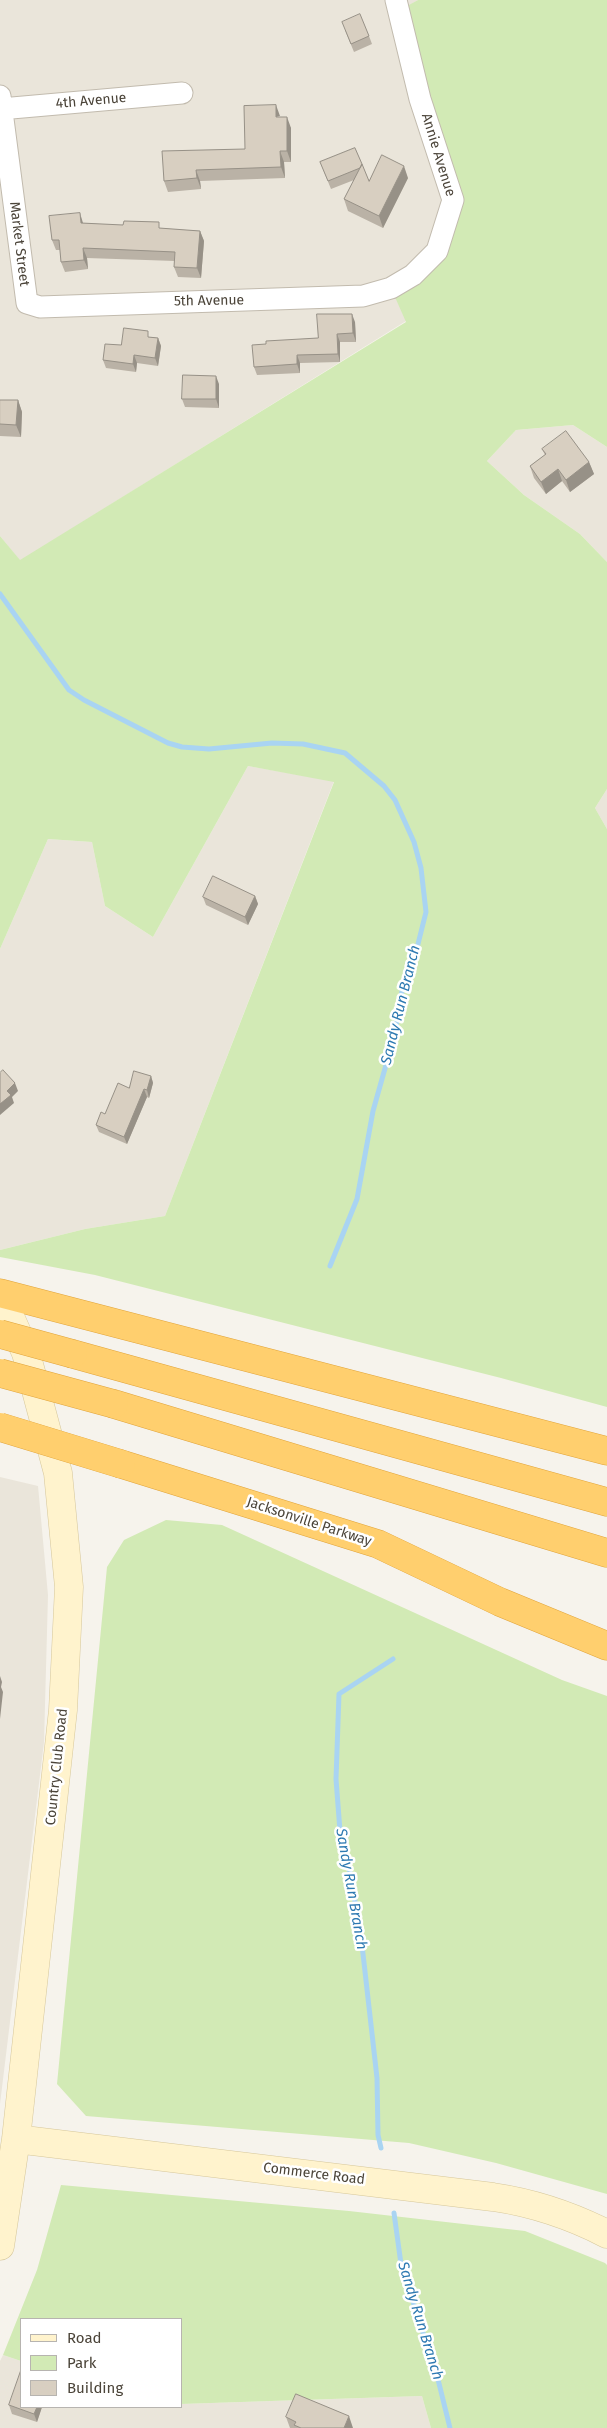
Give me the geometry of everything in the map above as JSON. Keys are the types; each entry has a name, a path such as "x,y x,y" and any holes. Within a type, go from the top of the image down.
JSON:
{"highway":[{"path":"0,1293 607,1451"},
{"path":"0,1334 607,1502"},
{"path":"0,1373 114,1404 607,1553"},
{"name":"Jacksonville Parkway","path":"0,1428 378,1544 500,1602 607,1646"}],"main road":[{"name":"Country Club Road","path":"0,1293 26,1353 58,1473 69,1587 63,1710 16,2138 0,2246"},
{"name":"Commerce Road","path":"16,2138 493,2196 556,2210 607,2234"}],"street":[{"name":"Annie Avenue","path":"391,288 413,275 437,251 453,200 420,99 396,0"},
{"name":"4th Avenue","path":"1,105 182,93"},
{"name":"Market Street","path":"1,105 27,302"},
{"name":"5th Avenue","path":"27,302 40,307 304,299 363,296 391,288"}],"shaded area":[{"path":"0,0 418,0 399,12 453,200 406,321 20,561 0,536"},
{"path":"573,425 607,447 607,562 580,534 524,495 487,461 516,430"},
{"path":"248,766 334,781 165,1216 85,1229 0,1250 0,949 48,839 92,842 105,906 153,937"},
{"path":"607,789 607,829 595,808"},
{"path":"0,1477 38,1486 48,1595 44,1742 0,2104"},
{"path":"3,2355 20,2361 20,2408 182,2408 182,2404 422,2396 431,2428 0,2428 0,2361"}],"green space":[{"path":"418,0 607,0 607,447 573,425 516,430 487,461 524,495 580,534 607,562 607,789 595,808 607,829 607,1407 501,1378 95,1275 0,1257 0,1250 85,1229 165,1216 334,782 248,766 153,937 105,906 92,842 48,839 0,949 0,536 20,560 406,322 391,288 413,275 453,200 398,11"},
{"path":"166,1520 222,1525 562,1680 607,1696 607,2194 496,2163 409,2143 86,2116 57,2084 107,1567 124,1540"},
{"path":"61,2185 349,2211 525,2231 607,2265 607,2428 431,2428 422,2396 182,2404 182,2318 20,2318 20,2361 3,2355 37,2270"}],"building":[{"path":"360,14 369,36 351,44 342,22"},
{"path":"276,105 276,117 287,117 287,151 280,151 281,167 196,170 197,178 164,181 162,151 245,149 244,106"},
{"path":"355,148 362,164 360,168 328,181 320,162"},
{"path":"382,155 404,166 379,216 344,199 362,164 369,181"},
{"path":"80,213 81,223 123,225 124,221 159,222 159,228 200,231 197,268 174,267 175,252 83,248 84,260 61,262 59,240 52,240 49,216"},
{"path":"317,314 352,314 353,333 337,334 338,354 297,355 297,364 254,367 252,345 266,344 266,341 318,338"},
{"path":"124,328 148,331 148,337 158,338 155,358 134,355 133,364 103,360 105,344 121,345"},
{"path":"183,375 216,376 216,399 182,399"},
{"path":"0,400 18,400 16,425 0,424"},
{"path":"566,431 589,462 566,480 558,469 541,482 530,466 546,454 542,449"},
{"path":"213,876 255,896 245,917 203,897"},
{"path":"3,1070 15,1083 7,1091 11,1095 0,1104 0,1073"},
{"path":"134,1071 151,1076 147,1090 144,1089 124,1137 96,1125 101,1112 105,1114 118,1083 129,1088"},
{"path":"20,2373 20,2408 37,2408 34,2414 9,2405"},
{"path":"296,2394 349,2416 344,2428 301,2428 294,2425 296,2422 286,2417"}],"waterway":[{"name":"Sandy Run Branch","path":"0,594 69,690 84,700 168,743 182,747 209,749 272,743 303,744 345,753 384,786 395,800 414,842 421,868 426,912 417,948 402,991 395,1033 373,1111 357,1199 330,1266"},
{"name":"Sandy Run Branch","path":"381,2148 378,2135 377,2078 362,1945 351,1877 340,1831 336,1779 339,1694 393,1659"},
{"name":"Sandy Run Branch","path":"394,2213 401,2264 432,2355 450,2428"}]}
